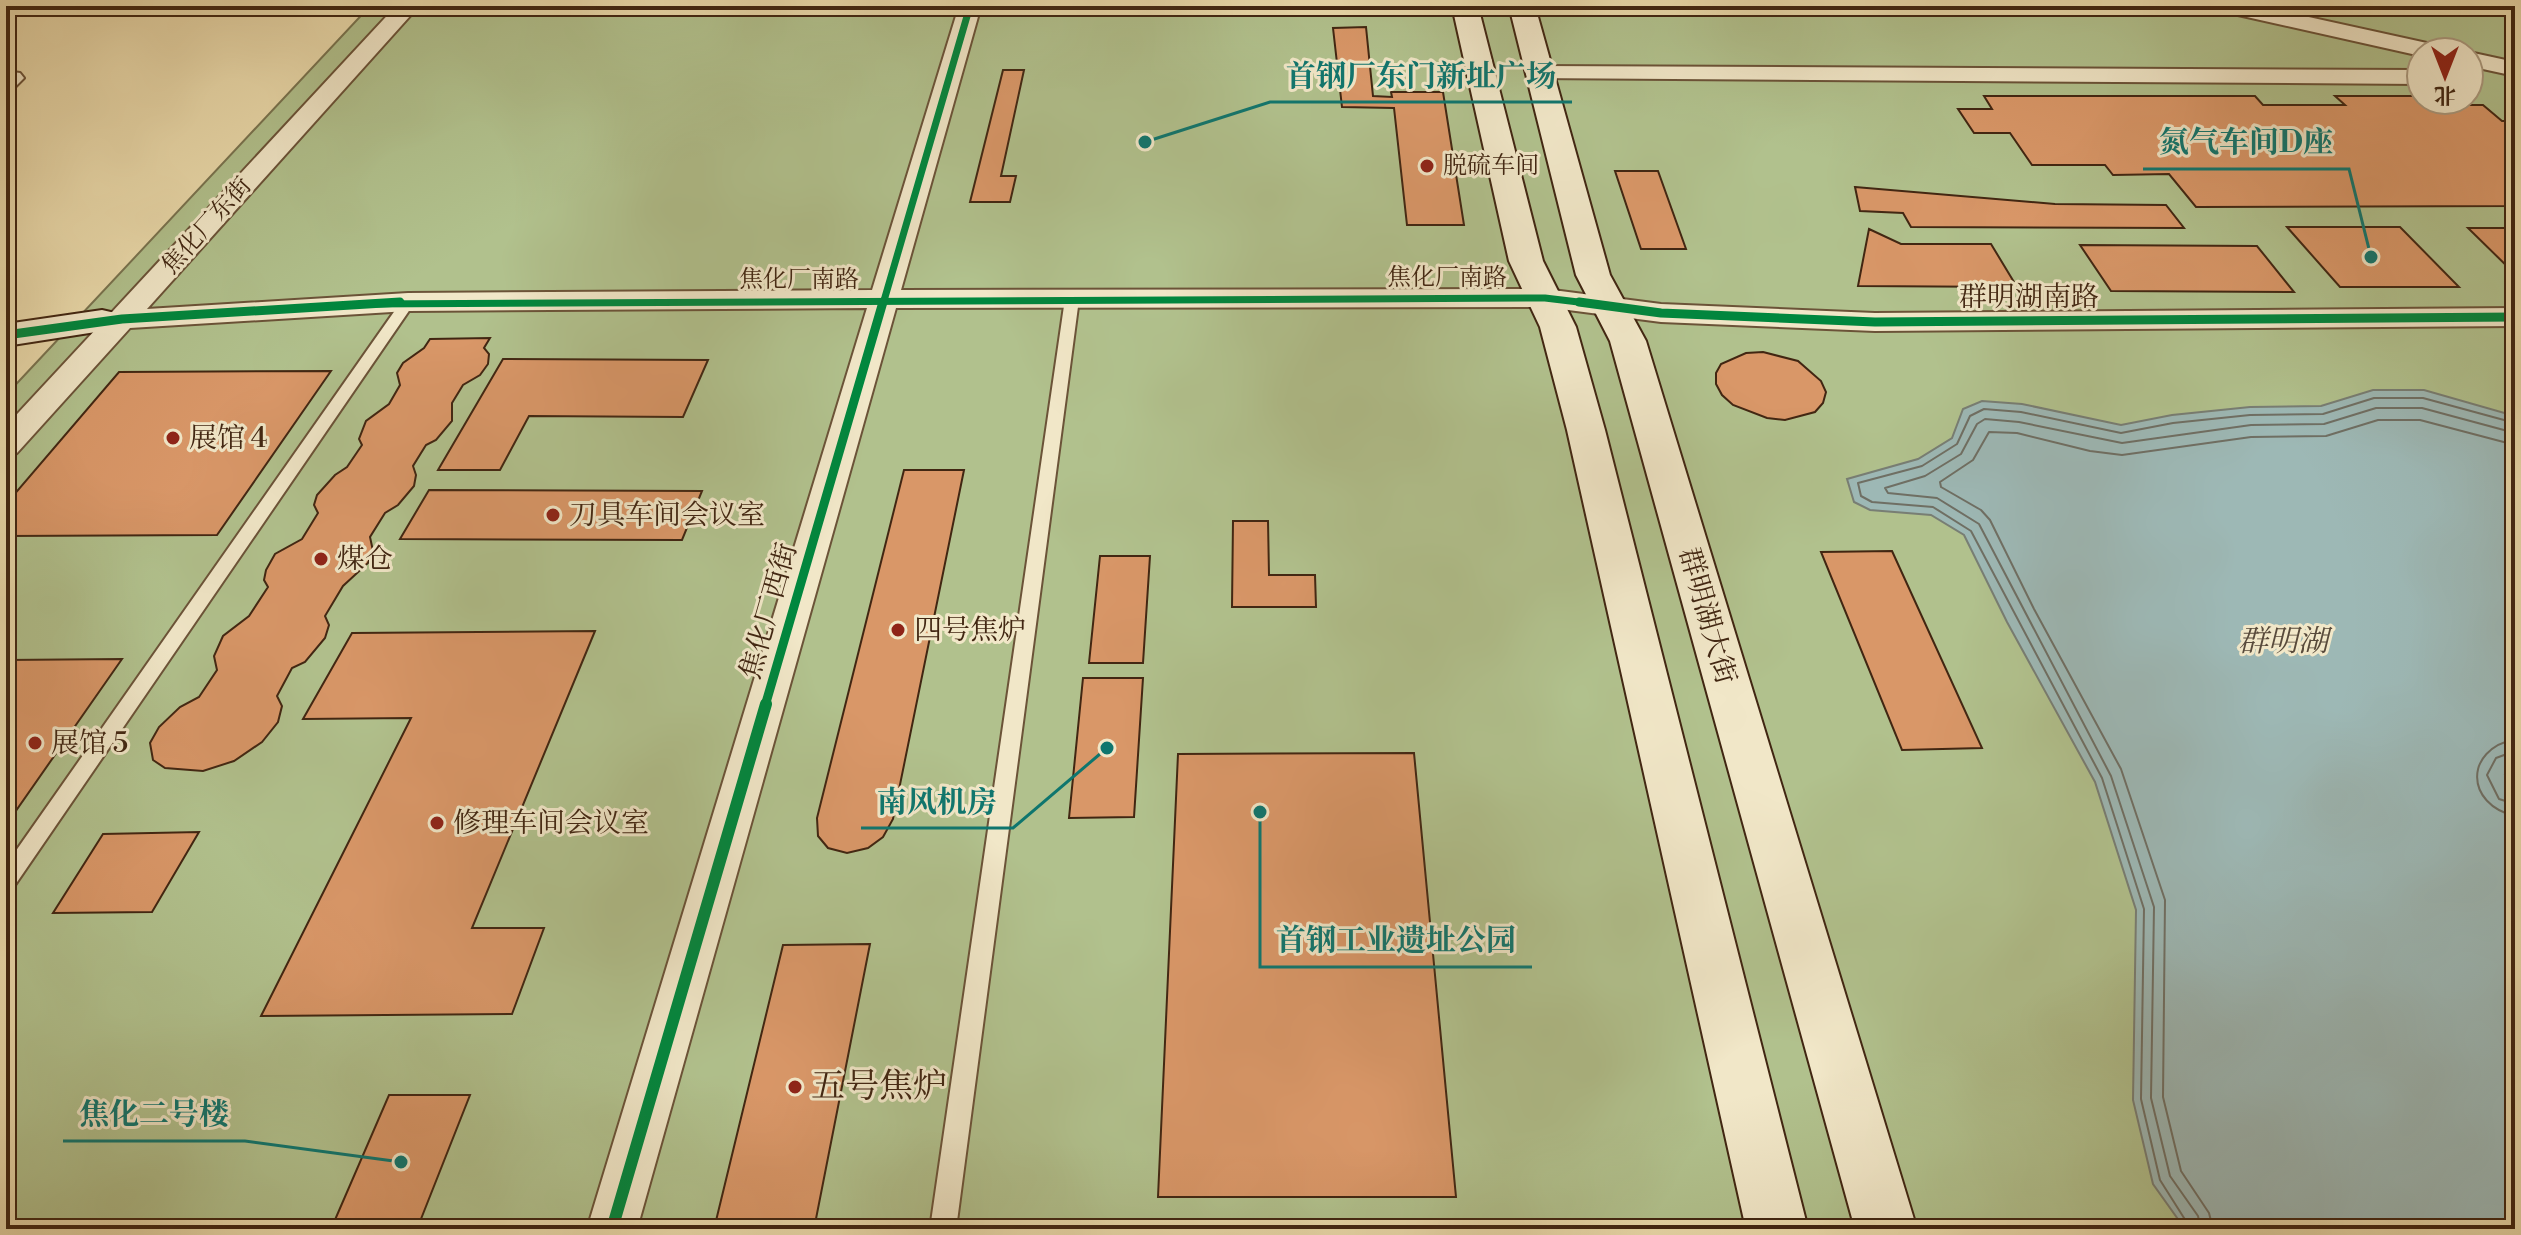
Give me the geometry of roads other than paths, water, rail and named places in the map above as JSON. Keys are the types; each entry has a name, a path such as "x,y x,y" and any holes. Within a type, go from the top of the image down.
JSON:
{"main road":[{"path":"1465,6 1526,261 1558,327 1586,430 1777,1229"},
{"name":"群明湖大街","path":"1522,6 1593,275 1628,341 1886,1229"},
{"path":"6,335 112,320"}],"street":[{"name":"焦化厂东街","path":"6,446 112,320 388,6"},
{"name":"焦化厂东街","path":"6,424 112,320 408,6"},
{"name":"焦化厂西街","path":"612,1229 970,6"},
{"path":"2229,6 2405,45"},
{"path":"2485,62 2515,69"},
{"path":"1538,73 2405,77"},
{"path":"2485,86 2515,92"},
{"name":"焦化厂南路","path":"112,320 408,302 1545,298"},
{"name":"群明湖南路","path":"1545,298 1661,313 1875,322 2515,317"}],"lane":[{"path":"943,1229 1072,299"},
{"path":"6,882 408,302"}],"water":[{"name":"群明湖","path":"2373,390 2424,390 2515,416 2515,767 2505,775 2515,791 2515,1229 2185,1229 2153,1184 2133,1100 2136,910 2095,782 2007,622 1964,535 1931,515 1870,510 1854,502 1847,479 1918,459 1952,438 1963,409 1982,401 2022,404 2121,425 2172,415 2250,407 2321,406"}],"place":[{"name":"首钢厂东门新址广场","path":"1145,142"},
{"name":"脱硫车间","path":"1427,166"},
{"name":"氮气车间D座","path":"2371,257"},
{"name":"展馆 4","path":"173,438"},
{"name":"刀具车间会议室","path":"553,515"},
{"name":"煤仓","path":"321,559"},
{"name":"四号焦炉","path":"898,630"},
{"name":"展馆 5","path":"35,743"},
{"name":"南风机房","path":"1107,748"},
{"name":"首钢工业遗址公园","path":"1260,812"},
{"name":"修理车间会议室","path":"437,823"},
{"name":"五号焦炉","path":"795,1087"},
{"name":"焦化二号楼","path":"401,1162"}]}
